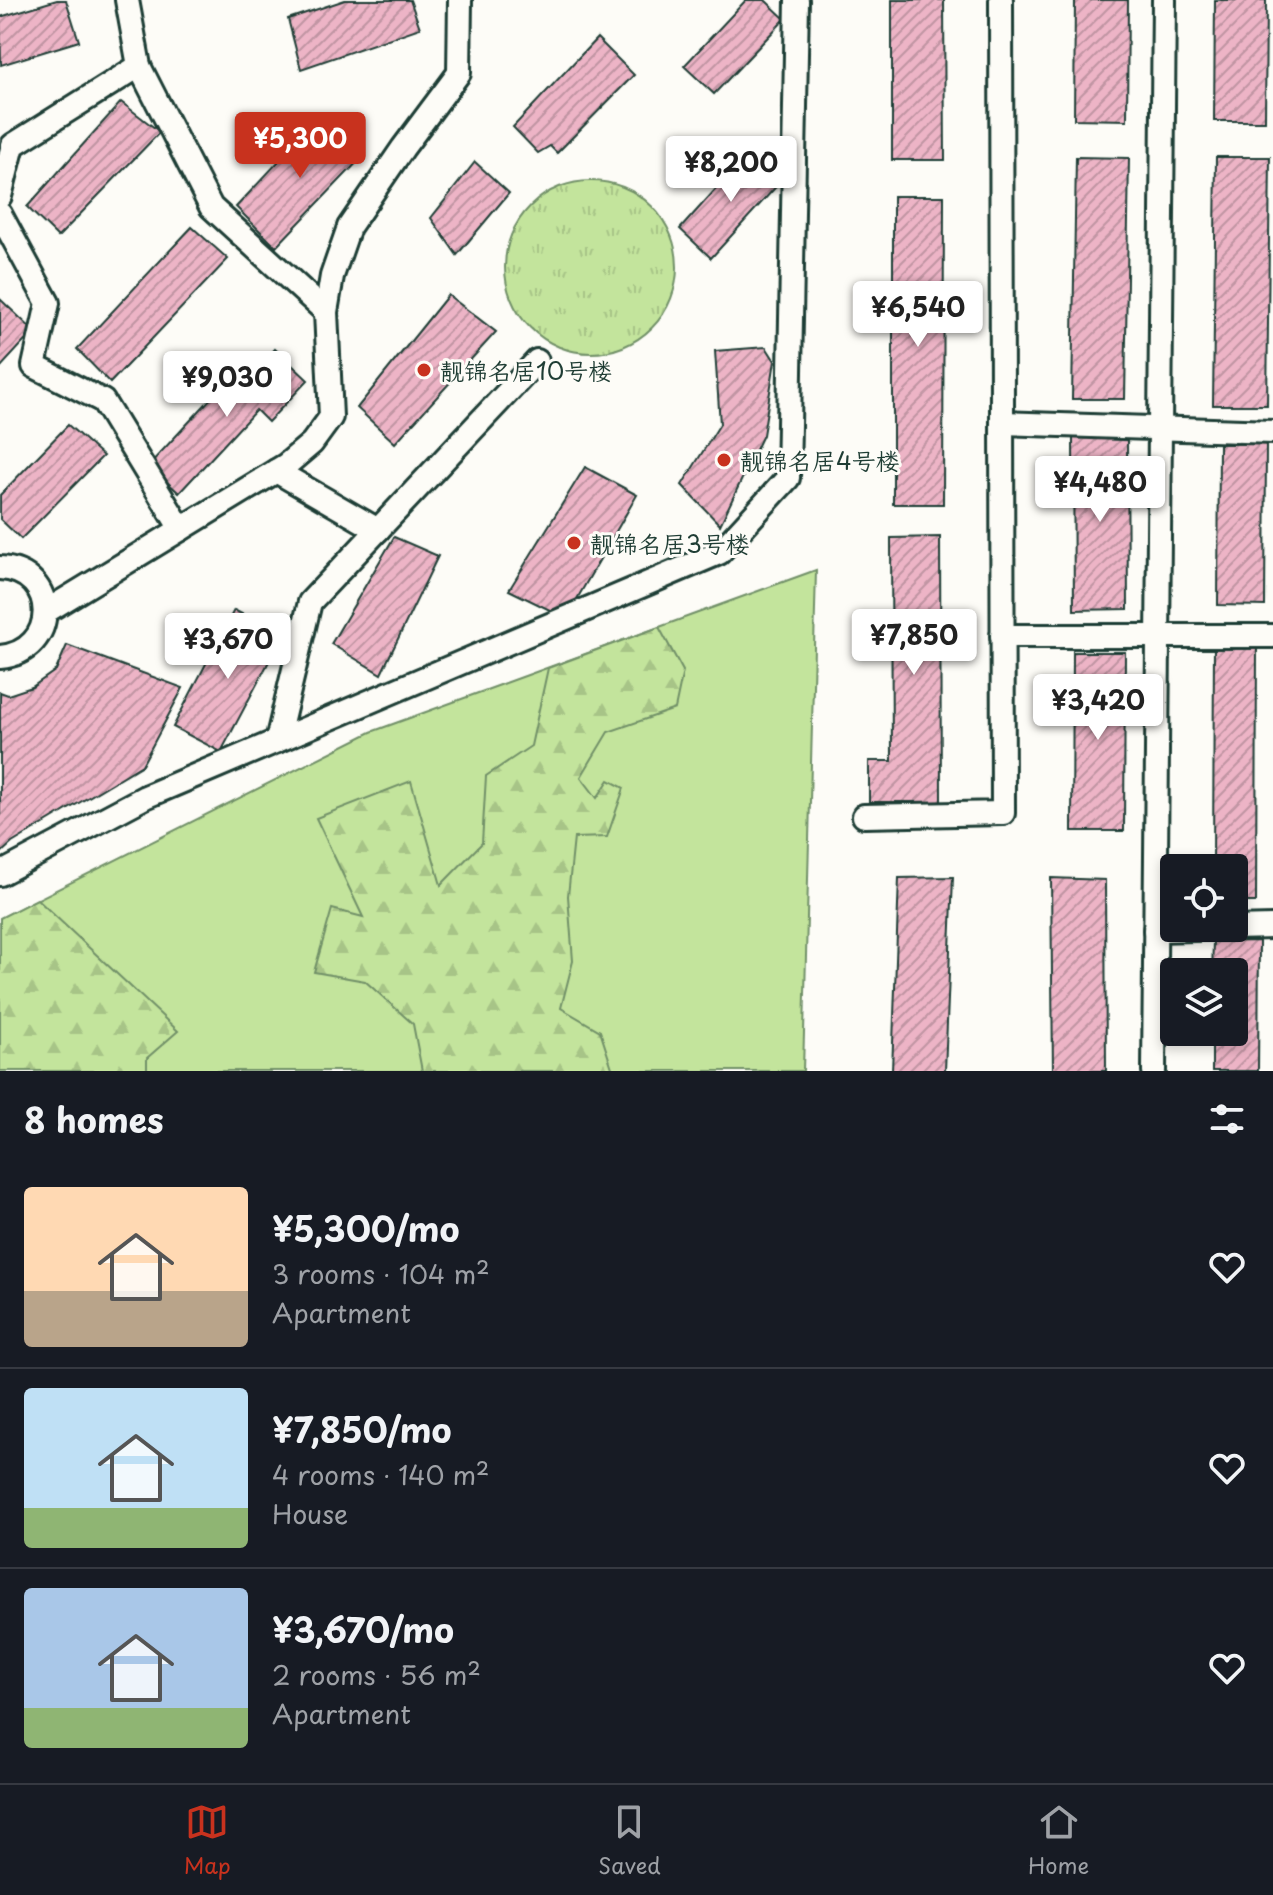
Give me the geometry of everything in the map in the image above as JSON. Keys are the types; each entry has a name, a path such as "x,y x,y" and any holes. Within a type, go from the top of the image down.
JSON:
{"street":[{"path":"127,0 139,66 211,207 326,312"},
{"path":"45,612 276,471 312,443 331,417 326,312 332,276 349,227 459,73 460,0"},
{"path":"0,874 145,797 719,553 788,478 797,0"},
{"path":"864,816 1003,813 1001,0"},
{"path":"1154,1071 1164,0"},
{"path":"0,196 13,145 139,66"},
{"path":"0,214 48,303 34,366 103,401 181,529"},
{"path":"277,741 310,602 537,361"},
{"path":"1002,423 1273,432"},
{"path":"276,471 378,530"},
{"path":"0,568 11,568 25,574 36,584 44,600 45,612 43,626 36,639 18,654 0,657"},
{"path":"1002,636 1273,636"},
{"path":"1155,930 1273,927"}],"green space":[{"path":"591,181 624,187 652,206 671,234 677,267 671,300 652,328 624,347 591,353 558,347 530,328 511,300 505,267 511,234 530,206 558,187"},
{"path":"816,570 803,1071 0,1071 0,918 371,732"},
{"path":"659,627 683,671 675,709 608,732 581,777 597,798 609,780 624,788 607,837 574,838 568,896 573,961 561,1008 600,1031 613,1071 422,1071 413,1024 365,981 314,972 332,909 363,917 316,818 411,781 441,885 482,843 486,776 531,746 548,668"},
{"path":"37,899 178,1031 147,1058 147,1071 0,1071 0,918"}],"building":[{"path":"66,0 79,41 1,65 0,17"},
{"path":"345,0 410,0 420,28 301,69 288,19"},
{"path":"746,0 765,0 785,19 714,94 684,66"},
{"path":"892,0 944,0 945,160 892,160"},
{"path":"1075,0 1128,0 1127,120 1074,119"},
{"path":"1215,0 1266,0 1265,121 1214,121"},
{"path":"597,38 634,75 557,153 550,146 538,153 513,127"},
{"path":"121,102 160,132 58,237 27,207"},
{"path":"323,114 365,154 276,247 236,207"},
{"path":"751,150 783,179 711,258 680,229"},
{"path":"1076,157 1129,158 1125,399 1072,399"},
{"path":"1216,157 1270,157 1267,405 1213,405"},
{"path":"475,162 509,193 457,255 431,218"},
{"path":"893,196 944,196 943,504 893,504"},
{"path":"192,227 228,259 110,383 77,349"},
{"name":"靓锦名居10号楼","path":"448,295 496,332 395,443 357,408"},
{"path":"0,299 34,331 0,368"},
{"name":"靓锦名居4号楼","path":"766,347 775,361 763,435 720,525 682,485 720,424 715,351"},
{"path":"275,349 308,380 268,422 256,410 179,493 149,465 226,382 237,391"},
{"path":"68,425 103,456 21,539 0,519 0,495"},
{"path":"1073,438 1127,438 1128,609 1074,610"},
{"path":"1219,444 1266,444 1265,606 1218,605"},
{"name":"靓锦名居3号楼","path":"585,467 637,495 566,618 509,590"},
{"path":"394,537 438,556 381,674 331,644"},
{"path":"940,537 941,802 869,802 869,761 892,761 891,538"},
{"path":"234,610 283,635 221,752 173,727"},
{"path":"1214,643 1257,644 1256,902 1248,902 1248,854 1213,854"},
{"path":"67,645 183,688 142,765 12,843 0,854 0,692 8,695 32,687 56,670"},
{"path":"1073,652 1125,652 1124,831 1072,831"},
{"path":"953,877 945,1071 892,1071 899,878"},
{"path":"1051,878 1105,880 1106,1071 1053,1071"},
{"path":"1259,941 1258,1071 1212,1071 1212,1046 1248,1046 1248,958 1212,958 1213,942"}],"place":[{"name":"靓锦名居10号楼","path":"424,370"},
{"name":"靓锦名居4号楼","path":"724,460"},
{"name":"靓锦名居3号楼","path":"574,543"}]}
